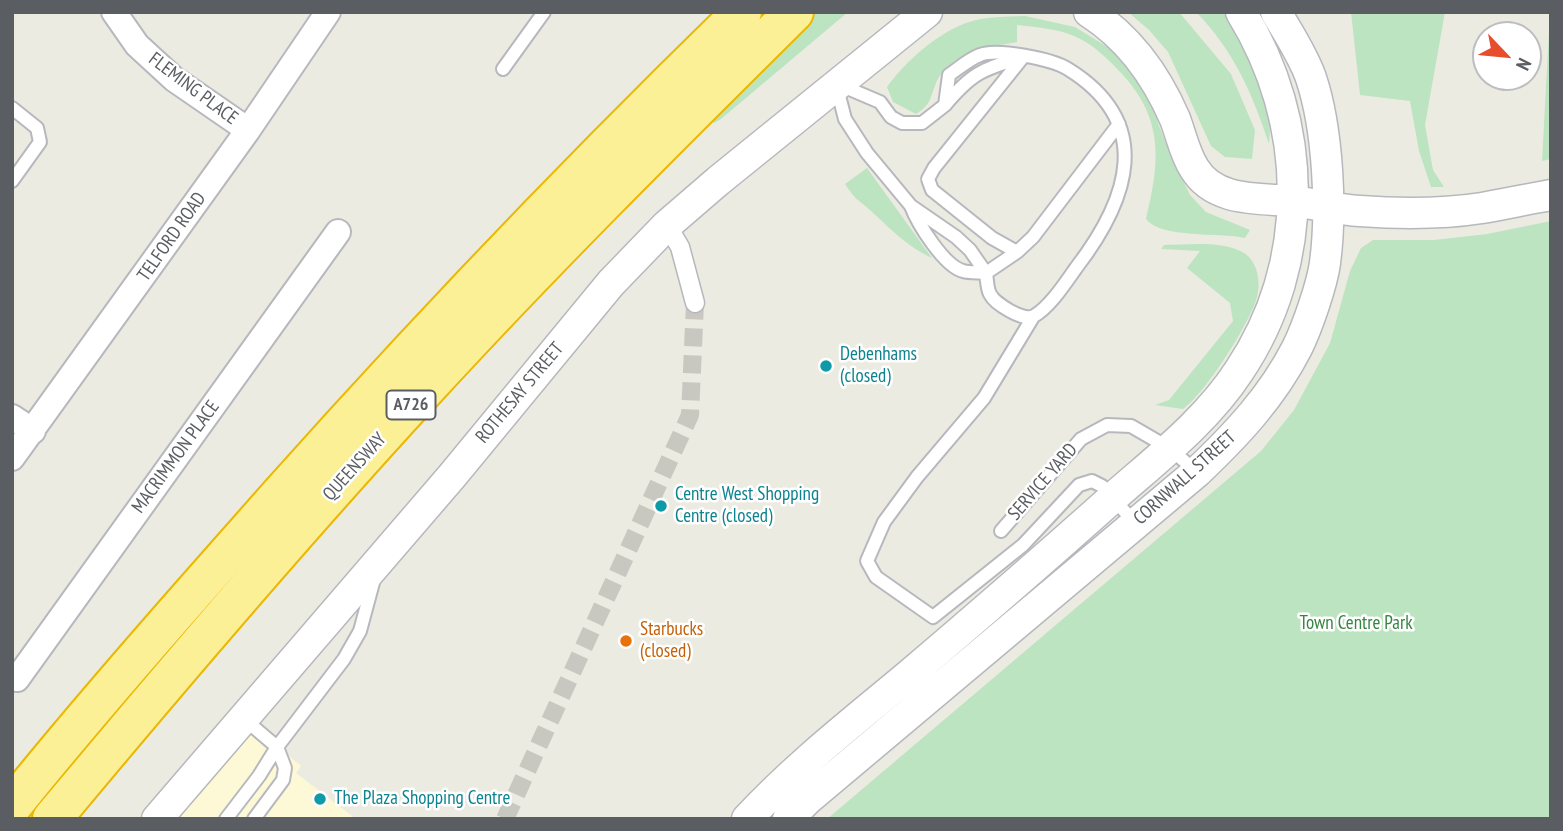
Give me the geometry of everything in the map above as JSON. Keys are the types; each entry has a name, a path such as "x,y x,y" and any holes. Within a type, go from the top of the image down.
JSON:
{"highway":[{"name":"QUEENSWAY","path":"12,806 265,511 425,335 548,205 742,12"},
{"name":"QUEENSWAY","path":"51,819 213,627 421,394 563,243 794,12"}],"street":[{"name":"FLEMING PLACE","path":"114,12 137,45 174,79 248,130"},
{"name":"TELFORD ROAD","path":"12,458 248,130 328,12"},
{"name":"ROTHESAY STREET","path":"157,819 452,476 611,283 667,225 718,181 927,12"},
{"path":"1089,12 1114,30 1152,72 1194,168 1202,178 1226,193 1246,199 1293,201 1359,211 1442,212 1551,195"},
{"name":"CORNWALL STREET","path":"747,819 834,738 1009,591 1102,489 1169,448 1220,397 1240,370 1271,310 1281,282 1293,201 1287,120 1268,61 1241,12"},
{"name":"CORNWALL STREET","path":"788,819 808,799 1197,472 1238,433 1280,377 1297,347 1325,265 1328,207 1324,145 1310,77 1276,12"},
{"path":"667,225 680,247 695,303"},
{"name":"MACRIMMON PLACE","path":"12,678 17,678 338,232"},
{"path":"12,417 33,431"}],"lane":[{"path":"503,69 544,12"},
{"path":"836,84 880,102 891,117 902,123 922,122 945,105 949,75 981,54 1002,52 1059,63 1081,77 1106,100 1119,124 1125,173 1110,216 1085,256 1056,295 1033,317 984,398 917,477 884,522 867,561 876,577 933,617 1023,545 1079,485 1102,489 1135,524"},
{"path":"1017,252 992,238 966,218 932,190 928,179 1023,57"},
{"path":"836,84 845,119 867,153 911,206 970,250 986,273 989,294 1022,318 1033,317"},
{"path":"12,108 37,128 40,142 12,181"},
{"path":"911,206 918,224 937,250 960,271 986,273 1017,252 1033,237 1119,124"},
{"name":"SERVICE YARD","path":"1001,531 1081,439 1107,425 1131,426 1169,448 1197,472"},
{"path":"226,819 344,659 360,631 379,558"},
{"path":"243,718 277,747 285,768 283,780 254,819"}],"shaded area":[{"path":"243,718 301,766 296,773 356,819 157,819"}],"green space":[{"path":"812,12 848,12 721,119 714,123 708,120"},
{"path":"1128,12 1179,12 1231,74 1255,130 1252,159 1225,157 1211,146 1168,52 1149,30"},
{"path":"1196,12 1223,12 1239,34 1271,114 1269,144 1256,107 1231,57"},
{"path":"1351,12 1445,12 1425,125 1433,170 1444,187 1431,187 1419,151 1410,101 1360,95"},
{"path":"1550,12 1551,159 1542,161"},
{"path":"1025,16 1075,27 1119,54 1152,98 1170,154 1190,195 1206,212 1250,230 1245,238 1164,230 1146,219 1156,159 1155,141 1145,107 1121,73 1097,50 1075,36 1050,29 1017,25 1017,42 970,53 950,65 942,73 921,111 916,114 893,102 887,87 912,59 933,41 966,23 995,17"},
{"path":"867,168 932,258 900,237 849,190 845,184"},
{"name":"Town Centre Park","path":"1551,221 1551,819 827,819 1261,451 1294,410 1330,343 1350,271 1361,248 1373,240 1434,240 1487,234"},
{"path":"1205,244 1236,249 1249,257 1255,267 1259,285 1253,309 1236,340 1203,389 1183,409 1155,405 1169,400 1233,321 1230,303 1187,268 1200,251 1161,249 1164,245"}],"tunnel":[{"path":"505,819 690,415 695,303"}],"place":[{"name":"Debenhams (closed)","path":"826,366"},
{"name":"Centre West Shopping Centre (closed)","path":"661,506"},
{"name":"Starbucks (closed)","path":"626,641"},
{"name":"The Plaza Shopping Centre","path":"320,799"}]}
